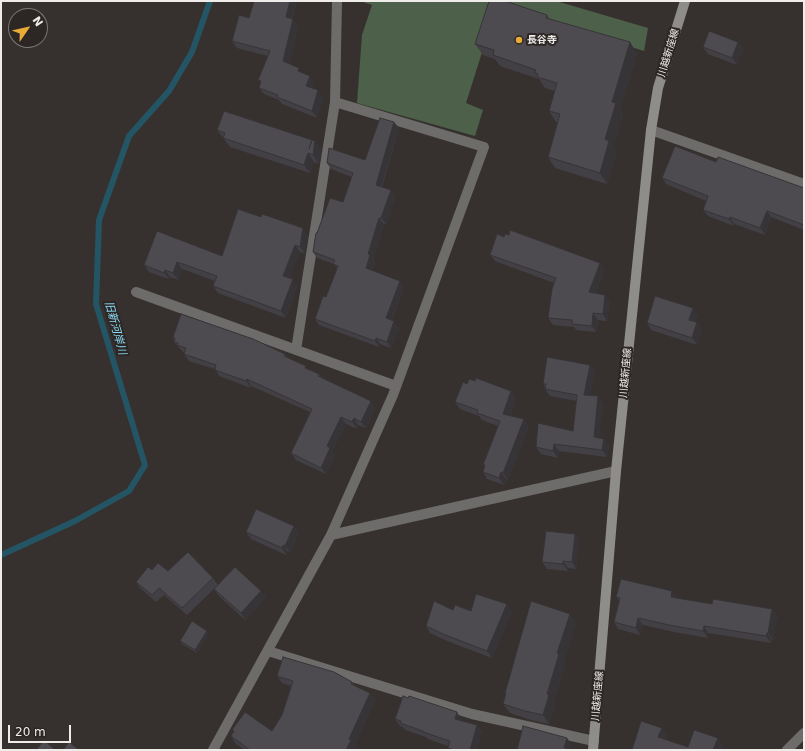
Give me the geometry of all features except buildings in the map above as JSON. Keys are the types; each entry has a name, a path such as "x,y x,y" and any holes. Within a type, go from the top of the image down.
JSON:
{"main road":[{"name":"川越新座線","path":"594,746 616,470 631,311 651,130 658,88 685,1"}],"street":[{"path":"296,350 335,102 337,1"},
{"path":"213,750 331,535 396,386 484,147 335,102"},
{"path":"651,130 804,184"},
{"path":"136,292 396,386"},
{"path":"331,535 616,470"},
{"path":"268,651 472,714 594,746"},
{"path":"787,750 804,733"}],"green space":[{"path":"360,1 556,1 648,28 644,51 497,5 466,103 483,110 475,136 357,103 362,35 372,5"}],"waterway":[{"name":"旧新河岸川","path":"1,555 75,521 129,491 145,465 96,304 99,220 129,136 169,91 192,52 210,1"}],"place":[{"name":"長谷寺","path":"519,40"}]}
